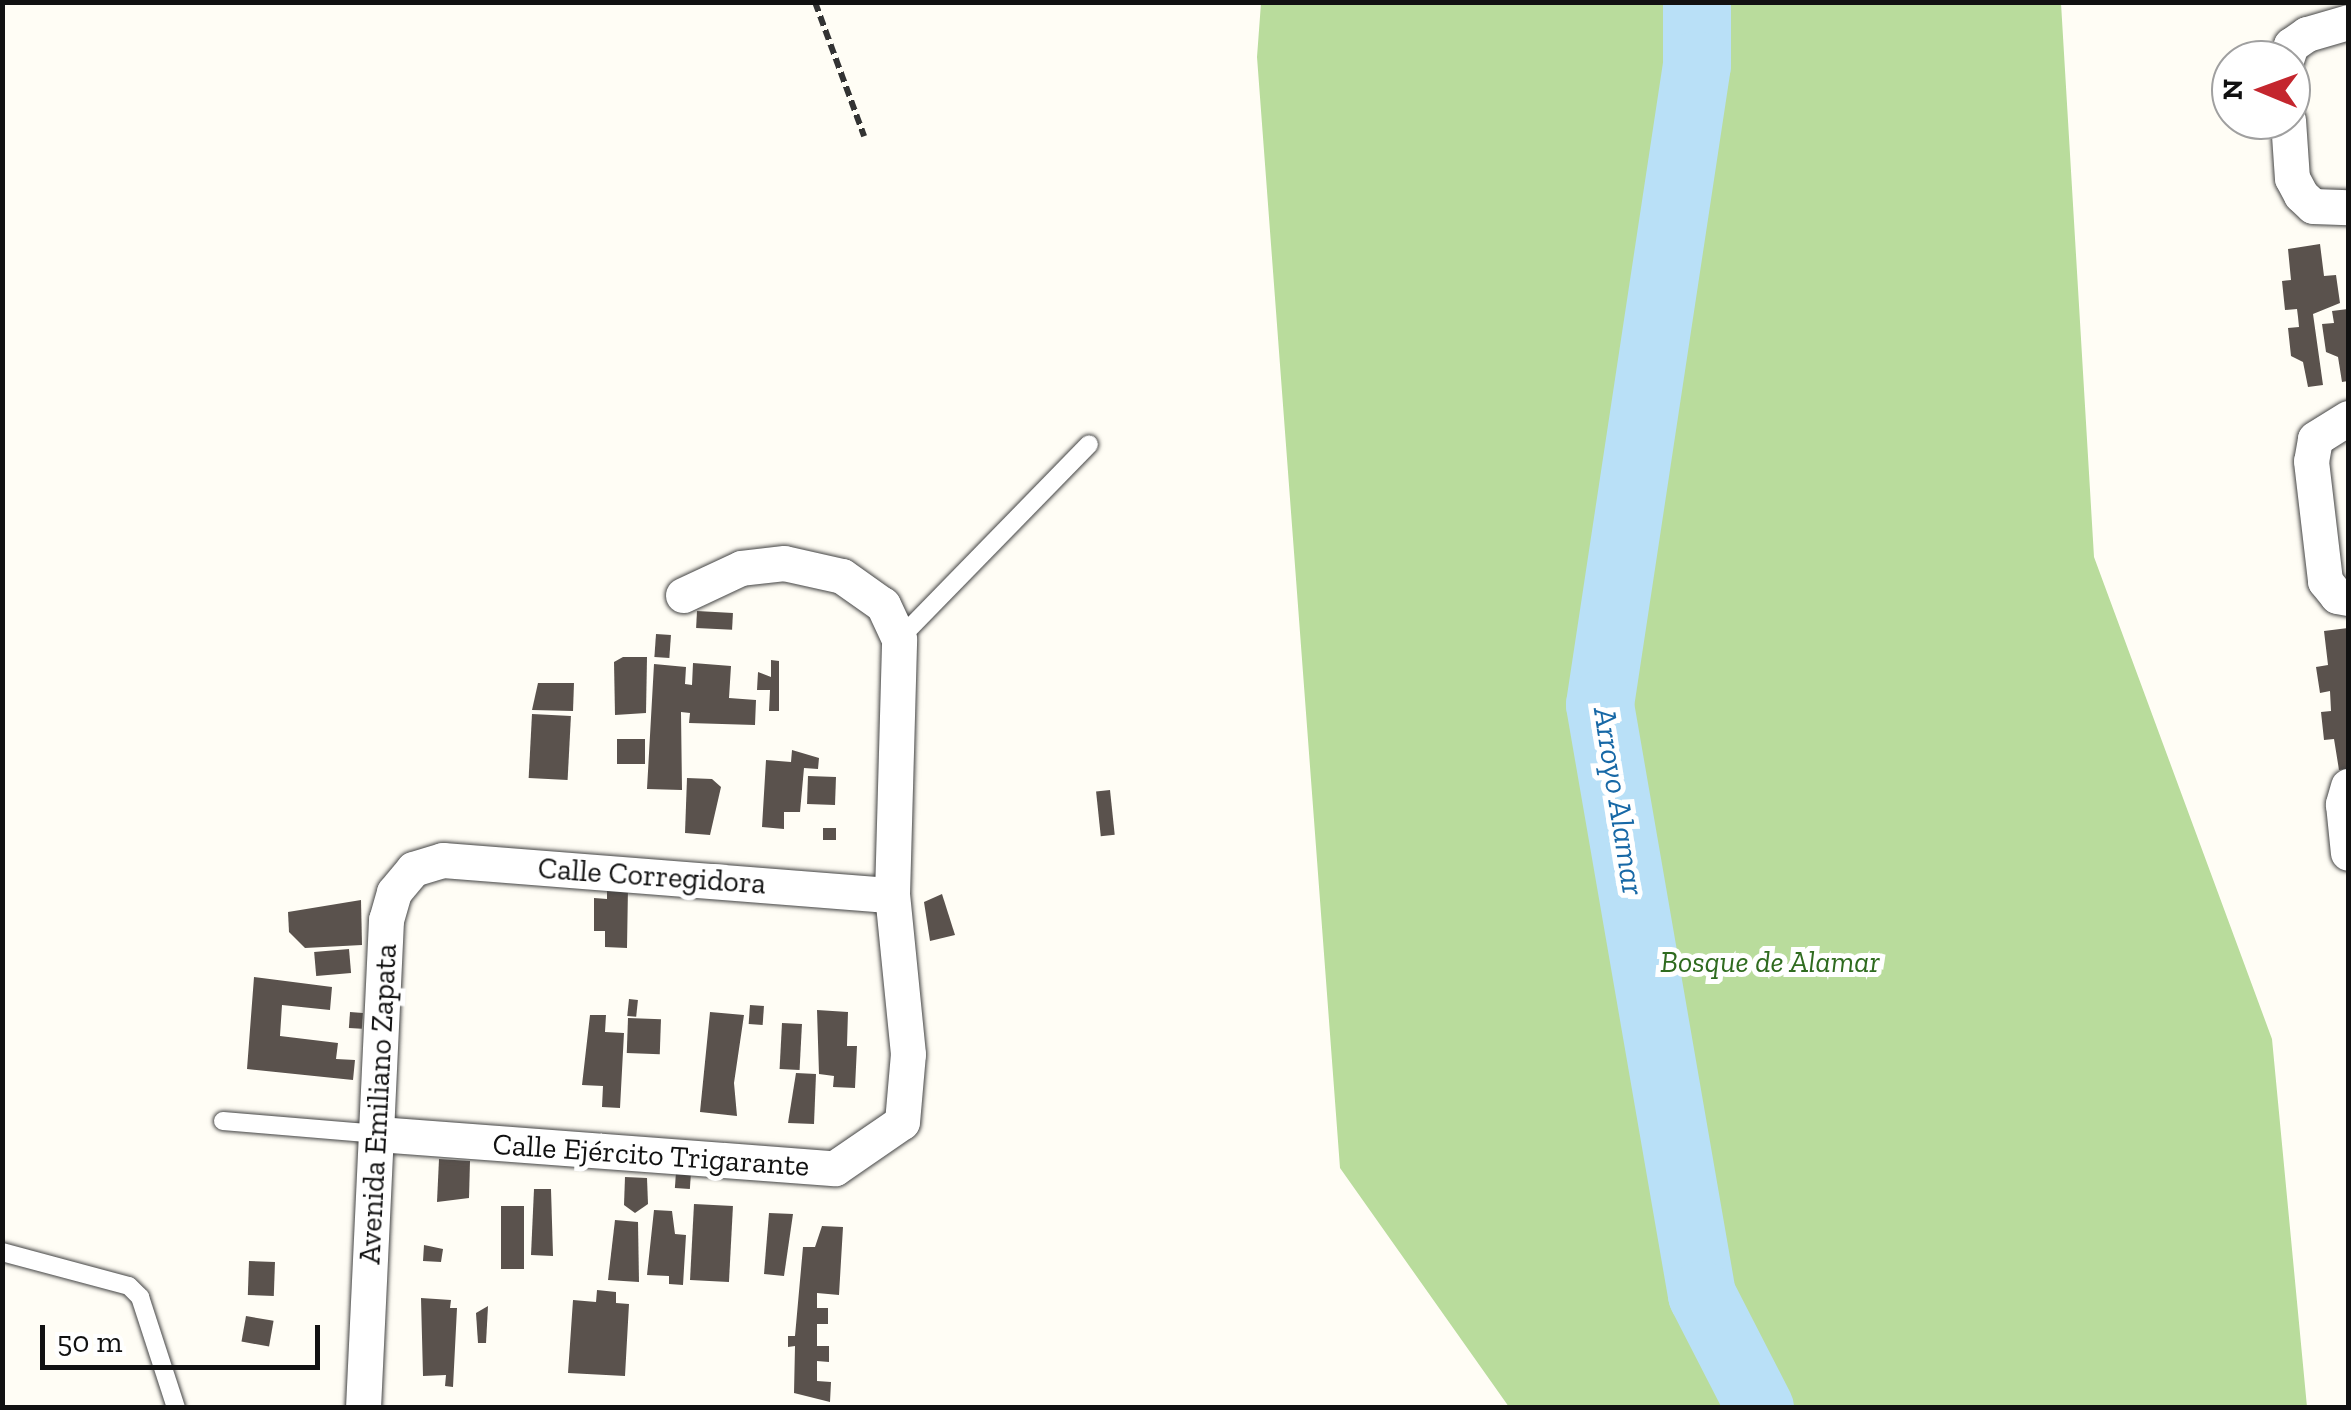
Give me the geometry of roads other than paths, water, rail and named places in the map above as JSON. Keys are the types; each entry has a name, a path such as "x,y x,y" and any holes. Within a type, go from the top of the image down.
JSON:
{"street":[{"path":"2298,40 2348,22"},
{"path":"2289,140 2292,178 2301,195 2313,206 2348,207"},
{"path":"2348,418 2316,439 2311,461 2325,582 2337,596 2348,598"},
{"path":"682,595 741,568 784,563 842,576 883,604 899,638 892,895"},
{"path":"2348,786 2342,804 2348,854"},
{"name":"Calle Corregidora","path":"413,869 444,860 892,895"},
{"name":"Avenida Emiliano Zapata","path":"363,1408 386,920 394,892 413,869"},
{"name":"Calle Ejército Trigarante","path":"378,1134 835,1168 902,1122 908,1054 892,895"}],"lane":[{"path":"899,638 1089,444"},
{"path":"223,1121 378,1134"},
{"path":"2,1252 130,1286 140,1296 176,1408"}],"waterway":[{"name":"Arroyo Alamar","path":"1697,2 1697,65 1600,705 1702,1295 1760,1408"}],"park label":[{"name":"Bosque de Alamar","path":"1770,962"}]}
